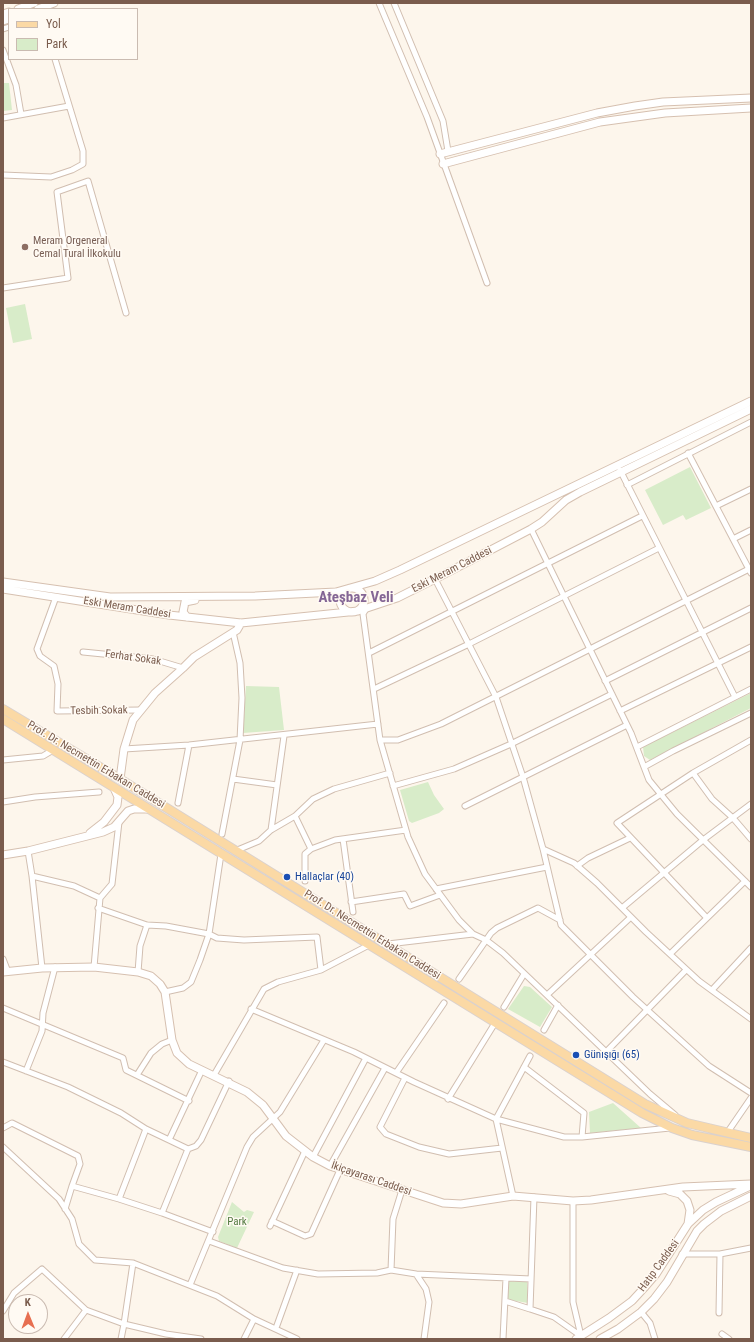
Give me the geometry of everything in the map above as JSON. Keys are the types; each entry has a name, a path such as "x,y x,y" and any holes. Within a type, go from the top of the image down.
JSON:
{"main road":[{"name":"Prof. Dr. Necmettin Erbakan Caddesi","path":"3,709 120,779 645,1104 687,1123 751,1138"},
{"name":"Prof. Dr. Necmettin Erbakan Caddesi","path":"3,719 642,1113 672,1128 705,1138 751,1147"}],"street":[{"path":"24,8 54,3"},
{"path":"379,3 427,117 487,283"},
{"path":"394,3 443,121 448,151"},
{"path":"3,50 16,85 21,114"},
{"path":"3,175 51,177 84,164 83,151 75,131 55,60"},
{"path":"440,154 597,113 634,106 663,102 751,98"},
{"path":"3,118 69,106"},
{"path":"443,164 600,122 665,113 751,108"},
{"path":"3,288 68,278 57,192 88,181 126,313"},
{"name":"Eski Meram Caddesi","path":"3,588 187,617 240,623 366,609 397,598 531,529 572,496 619,469 751,401"},
{"name":"Eski Meram Caddesi","path":"3,582 110,597 325,594 375,581 751,409"},
{"path":"627,485 751,422"},
{"path":"380,740 398,740 441,724 750,570 688,453"},
{"path":"619,469 685,602 735,697"},
{"path":"716,506 751,490"},
{"path":"369,653 642,516"},
{"path":"531,529 627,725 649,780 677,814 751,887"},
{"path":"733,539 751,530"},
{"path":"374,689 469,644 658,548"},
{"path":"435,579 496,696 523,777 543,849 561,925 647,1010 709,1066 751,1093"},
{"path":"187,617 183,612 183,607 185,602 189,600 237,600 255,596"},
{"name":"Tesbih Sokak","path":"56,597 37,649 40,656 54,666 58,684 57,711 141,710"},
{"path":"605,681 751,608"},
{"path":"366,609 363,614 380,740 406,830 425,874 459,920 473,934 486,940 558,1005 650,1094 687,1123"},
{"path":"120,779 124,749 133,720 155,693 194,658 237,630 240,623"},
{"path":"222,834 240,740 242,698 240,663 233,632"},
{"path":"620,711 751,647"},
{"name":"Ferhat Sokak","path":"83,652 153,659 183,668"},
{"path":"637,748 751,689"},
{"path":"393,786 454,769 511,744 612,694"},
{"path":"644,767 673,751 751,713"},
{"path":"124,749 189,746 378,724"},
{"path":"465,806 627,725"},
{"path":"271,830 284,736"},
{"path":"707,918 617,823 662,795 693,773 751,740"},
{"path":"178,803 189,746"},
{"path":"3,760 43,756 53,750"},
{"path":"235,851 259,841 271,830 295,816 313,798 334,789 390,773"},
{"path":"693,773 712,799 751,839"},
{"path":"233,779 277,785"},
{"path":"88,835 104,822 117,805 118,797 114,788"},
{"path":"3,802 99,792"},
{"path":"622,908 704,840 751,804"},
{"path":"3,854 28,851 109,830 128,811 134,809 149,809"},
{"path":"295,816 311,849"},
{"path":"94,967 98,908 100,898 112,884 119,821"},
{"path":"305,881 305,854 311,849 335,840 406,830"},
{"path":"577,866 588,858 630,838"},
{"path":"343,839 353,912"},
{"path":"543,849 577,866 598,883 686,970 751,1019"},
{"path":"28,851 42,968"},
{"path":"3,959 5,972 56,967 94,967 138,972 151,976 160,984 165,992 183,988 191,982 208,934 221,854"},
{"path":"436,889 547,867"},
{"path":"32,876 74,886 100,898"},
{"path":"670,954 745,881"},
{"path":"351,902 404,894 410,906 440,895"},
{"path":"98,908 147,925 166,926 208,934 217,938 244,940 317,937 321,970"},
{"path":"459,979 491,933 497,928 538,908 560,920"},
{"path":"547,995 589,954 631,917"},
{"path":"138,972 140,946 147,925"},
{"path":"387,944 473,934"},
{"path":"214,1075 260,995 270,985 321,970 370,945"},
{"path":"712,990 751,948"},
{"path":"26,1071 37,1045 42,1025 43,1013 56,967"},
{"path":"606,1052 686,970"},
{"path":"504,1007 524,974"},
{"name":"İkiçayarası Caddesi","path":"165,992 172,1040 177,1053 189,1064 229,1081 247,1092 263,1105 286,1136 313,1157 340,1170 443,1203 461,1204 513,1196 573,1201 591,1200 683,1187 751,1185"},
{"path":"396,1073 444,1003"},
{"path":"544,1030 558,1005"},
{"path":"3,1008 123,1058 126,1070 189,1101"},
{"path":"252,1009 366,1058 448,1099 496,1119 564,1137 582,1137 672,1128"},
{"path":"448,1099 495,1023"},
{"path":"137,1075 151,1053 162,1044 172,1040"},
{"path":"190,1285 247,1146 253,1137 274,1120 280,1112 324,1040"},
{"path":"513,1196 496,1119 530,1056"},
{"path":"313,1157 366,1058"},
{"path":"3,1062 68,1087 122,1113 146,1129 188,1149 196,1146 201,1140 229,1081"},
{"path":"330,1166 385,1068"},
{"path":"524,1068 584,1113 582,1137"},
{"path":"169,1140 189,1101 202,1070"},
{"path":"405,1078 380,1127 386,1134 419,1147 450,1154 502,1148"},
{"path":"726,1133 751,1098"},
{"path":"3,1128 12,1123 78,1156 80,1164 65,1209"},
{"path":"119,1199 146,1129"},
{"path":"3,1147 59,1199 72,1219 79,1244 95,1260 133,1262 217,1296 254,1319 297,1339"},
{"path":"162,1213 188,1149"},
{"path":"305,1151 271,1224 305,1236 310,1234 340,1170"},
{"name":"Hatıp Caddesi","path":"578,1337 609,1318 632,1301 656,1274 688,1224 703,1210 751,1185"},
{"path":"72,1186 162,1213 213,1232"},
{"path":"391,1270 393,1218 402,1190"},
{"path":"667,1190 680,1194 687,1201 690,1210 688,1224"},
{"name":"Hatıp Caddesi","path":"600,1339 618,1329 641,1312 667,1282 682,1254 697,1231 721,1211 751,1196"},
{"path":"530,1309 534,1197"},
{"path":"573,1201 573,1302 578,1337"},
{"path":"209,1241 252,1258 283,1268 318,1274 370,1274 391,1270 416,1274 531,1279"},
{"path":"682,1254 720,1254 751,1248"},
{"path":"719,1313 720,1254"},
{"path":"121,1339 133,1262"},
{"path":"3,1311 5,1302 42,1270 86,1310 124,1324 166,1334 201,1339"},
{"path":"276,1328 297,1270"},
{"path":"416,1274 426,1289 429,1302 424,1339"},
{"path":"503,1339 506,1278"},
{"path":"505,1301 554,1317 578,1337"},
{"path":"64,1339 86,1310"},
{"path":"641,1312 650,1323 655,1339"},
{"path":"244,1339 254,1319"},
{"path":"722,1334 729,1339"}],"green space":[{"path":"3,83 9,83 12,110 3,111"},
{"path":"25,304 32,339 13,343 6,308"},
{"path":"690,467 711,508 686,520 683,515 663,525 645,490"},
{"path":"246,686 279,687 284,730 243,733"},
{"path":"751,693 751,708 650,760 644,756 643,747"},
{"path":"428,782 434,795 444,809 439,813 412,823 409,821 400,790"},
{"path":"524,986 530,987 552,1007 540,1027 508,1009"},
{"path":"613,1103 641,1128 590,1133 589,1112"},
{"name":"Park","path":"232,1202 244,1212 247,1210 254,1212 237,1248 219,1241 218,1237"},
{"path":"508,1281 527,1282 528,1303 510,1300 507,1298"}],"place":[{"name":"Meram Orgeneral Cemal Tural İlkokulu","path":"25,247"},
{"name":"Hallaçlar (40)","path":"287,877"},
{"name":"Günışığı (65)","path":"576,1055"}],"district":[{"name":"Ateşbaz Veli","path":"356,598"}]}
